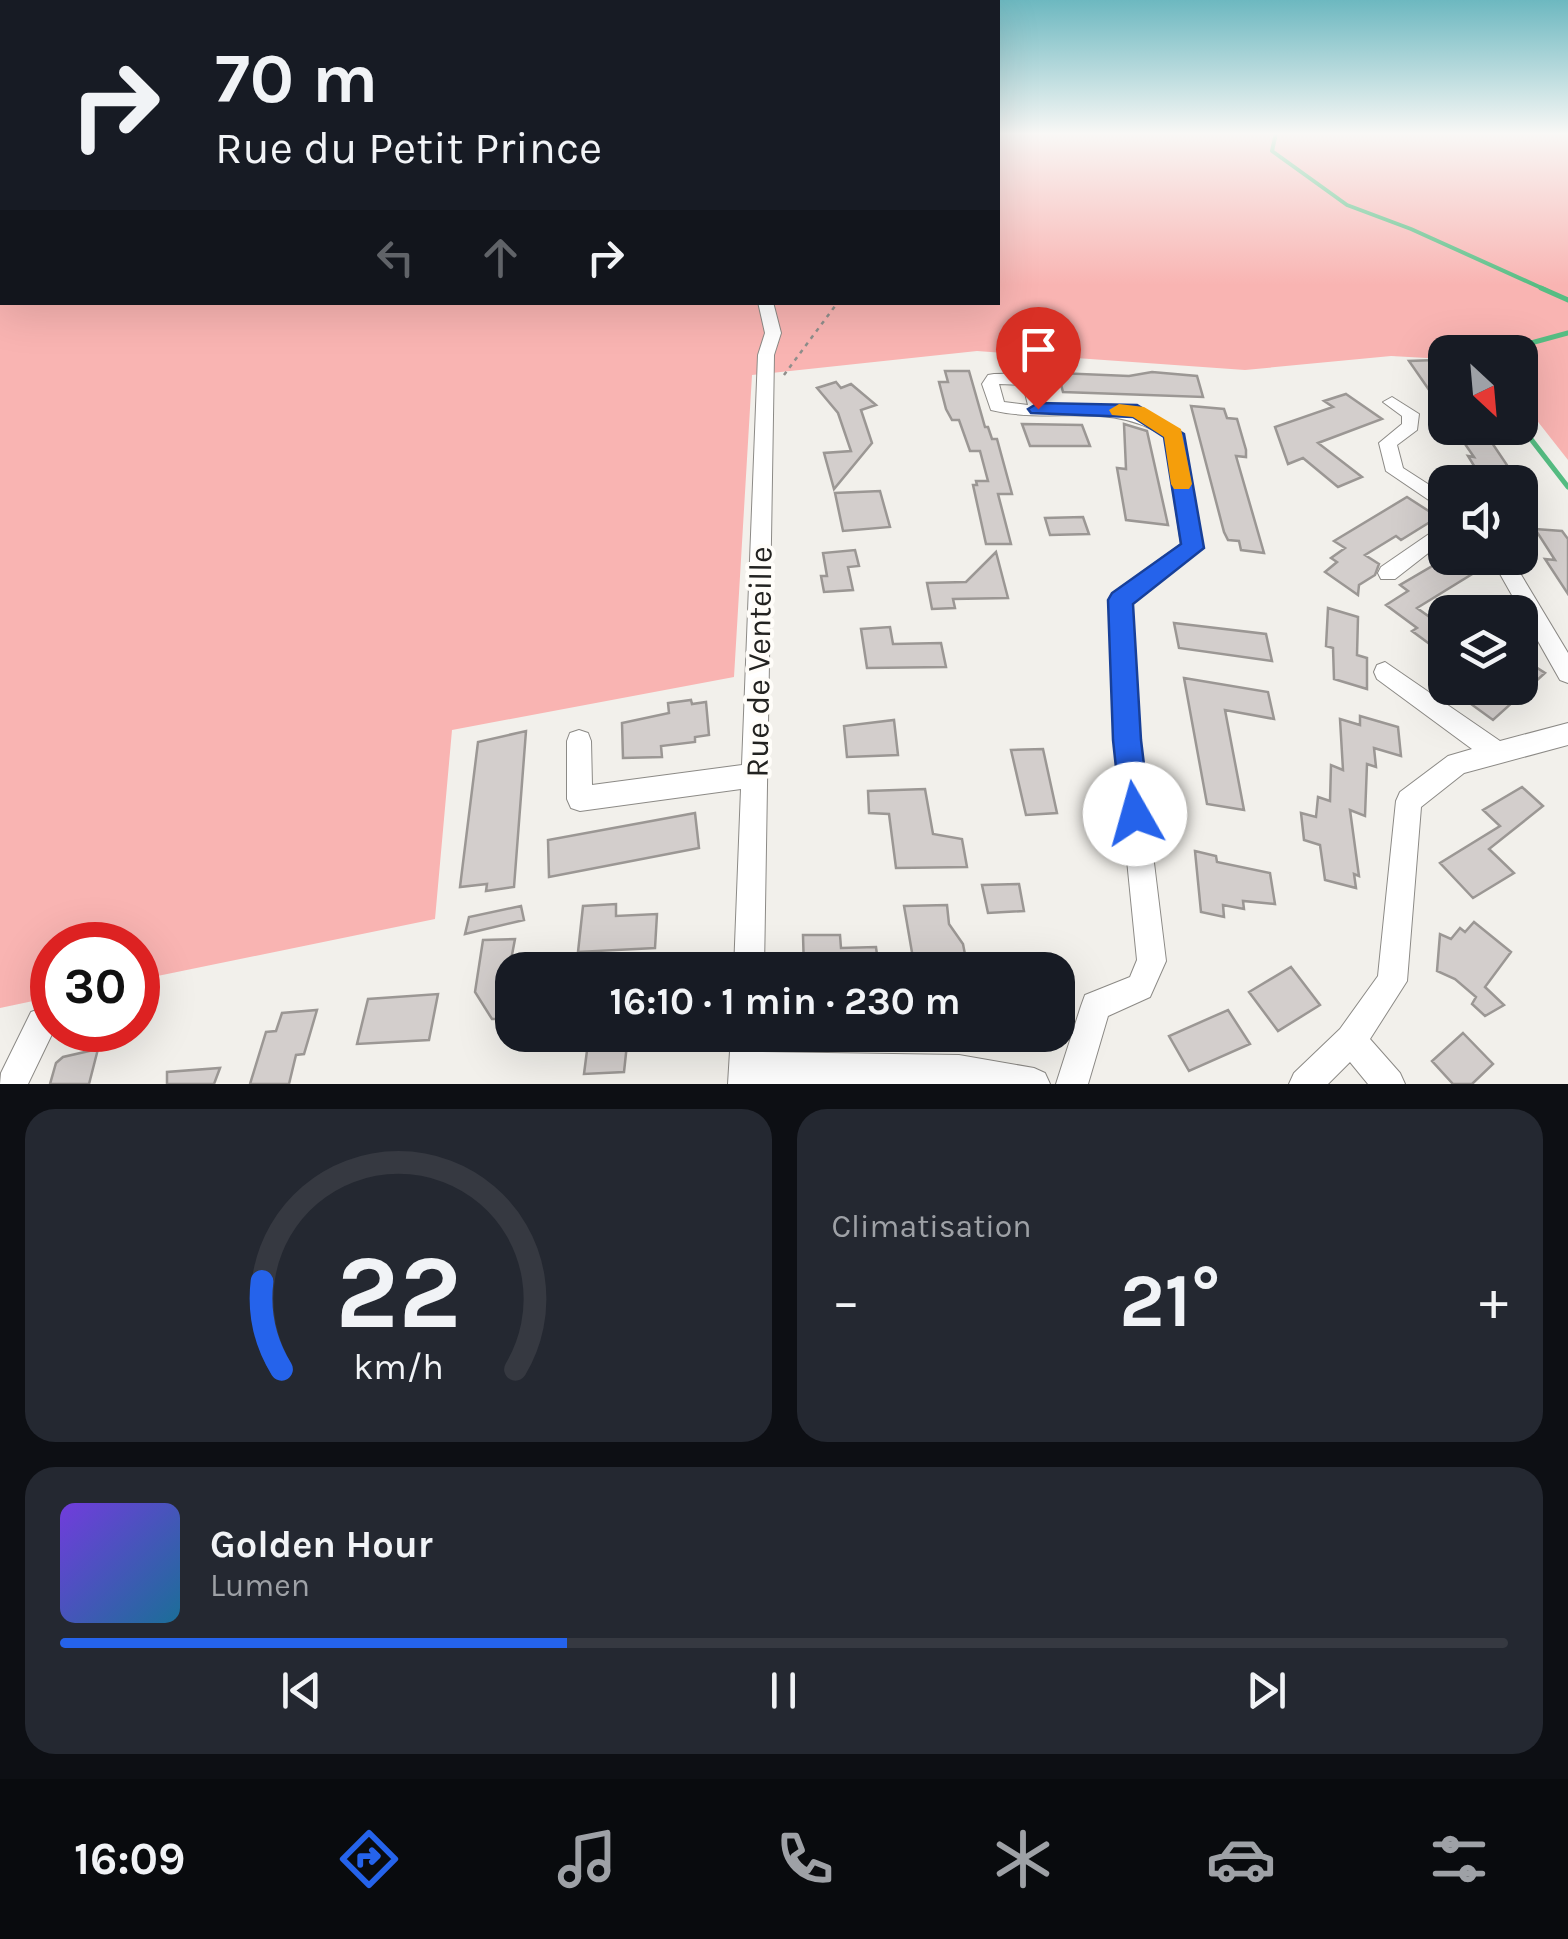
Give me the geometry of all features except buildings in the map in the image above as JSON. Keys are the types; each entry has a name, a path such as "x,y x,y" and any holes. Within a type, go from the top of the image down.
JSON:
{"street":[{"name":"Rue de Venteille","path":"750,952 765,381 766,355 773,333 766,305"},
{"path":"1392,402 1410,414 1411,426 1406,434 1388,442 1395,471 1428,493"},
{"path":"1038,409 1137,411 1174,434 1192,548 1120,600 1127,740 1152,960 1140,987 1096,1006 1072,1084"},
{"path":"1388,572 1428,543"},
{"path":"1511,575 1568,673"},
{"path":"1386,672 1496,752"},
{"path":"1305,1084 1352,1040 1392,981 1409,801 1457,764 1568,734"},
{"path":"579,741 580,799 756,775"},
{"path":"1352,1040 1389,1084"},
{"path":"12,1084 30,1047"},
{"path":"745,1076 959,1071 1034,1084"}],"path":[{"path":"765,381 784,376 836,305"}],"shaded area":[{"path":"1000,184 1568,184 1568,460 1538,422 1538,335 1428,335 1428,358 1391,356 1245,370 977,351 752,375 734,677 452,730 435,919 160,975 160,922 30,922 30,1002 0,1008 0,305 1000,305"}],"waterway":[{"path":"1317,184 1347,205 1411,229 1546,290"},
{"path":"1541,288 1568,300"},
{"path":"1538,341 1568,333"},
{"path":"1535,445 1568,487"}],"slow traffic":[{"path":"1119,410 1137,411 1174,434 1182,484"}],"route":[{"path":"1038,409 1137,411 1174,434 1192,548 1120,600 1135,814"}]}
